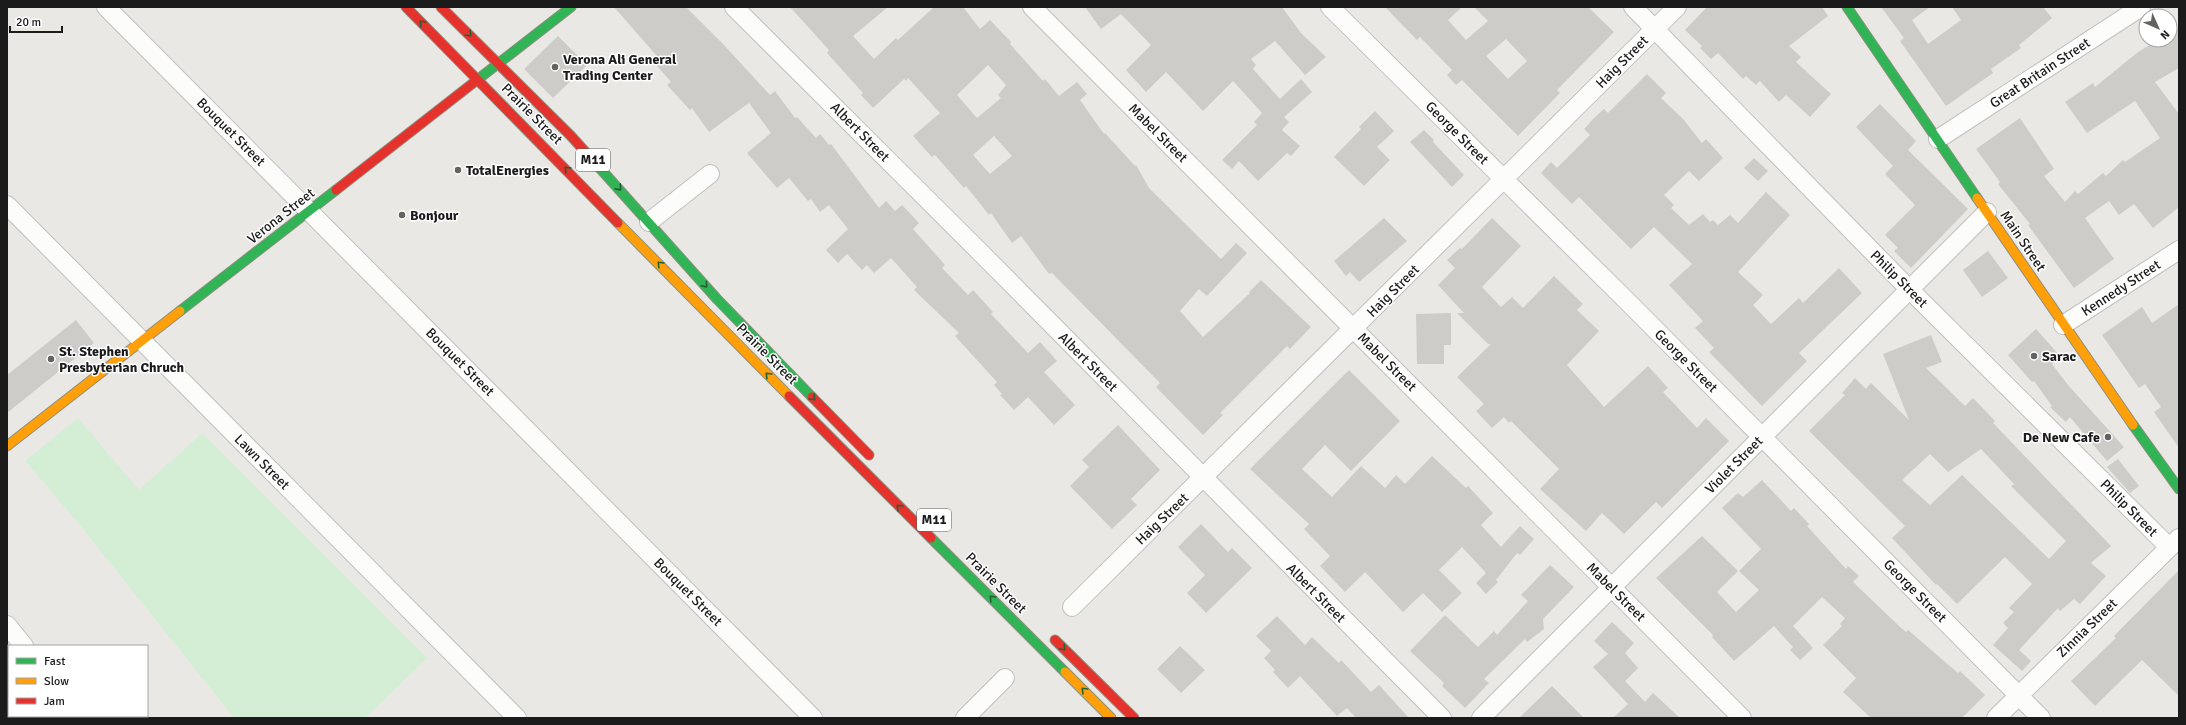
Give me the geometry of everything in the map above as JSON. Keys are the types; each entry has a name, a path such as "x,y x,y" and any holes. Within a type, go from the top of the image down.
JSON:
{"main road":[{"name":"Prairie Street","path":"406,7 847,455 1111,718"},
{"name":"Prairie Street","path":"442,7 571,136 717,299 873,460"},
{"name":"Verona Street","path":"7,446 571,7"},
{"name":"Main Street","path":"1847,7 1938,139 2063,326 2179,489"},
{"path":"1047,632 1134,718"}],"street":[{"name":"Bouquet Street","path":"106,7 813,718"},
{"name":"Albert Street","path":"734,7 982,254 1442,718"},
{"name":"Mabel Street","path":"1032,7 1742,718"},
{"name":"George Street","path":"1330,7 1762,437 2041,718"},
{"name":"Philip Street","path":"1633,7 1910,290 2174,543"},
{"name":"Haig Street","path":"1072,607 1677,7"},
{"name":"Great Britain Street","path":"1938,139 2141,7"},
{"path":"649,222 710,174"},
{"name":"Lawn Street","path":"7,205 517,718"},
{"name":"Violet Street","path":"1481,718 1987,212"},
{"name":"Kennedy Street","path":"2063,326 2179,250"},
{"name":"Zinnia Street","path":"1996,718 2174,543"},
{"path":"7,625 23,645"},
{"path":"965,718 1005,678"}],"green space":[{"path":"78,418 139,490 202,433 427,658 365,718 234,718 74,518 25,461"}],"building":[{"path":"614,7 686,7 724,45 770,95 775,91 795,118 797,117 816,138 820,134 829,145 831,144 879,208 886,201 895,211 902,205 919,223 913,229 945,265 942,268 968,295 973,290 993,312 991,314 1028,353 1040,342 1057,361 1044,372 1075,405 1054,425 1028,397 1014,410 1000,395 1002,394 994,385 997,382 955,336 959,333 914,290 917,287 891,258 874,273 867,265 862,270 847,254 838,263 826,250 848,229 829,205 820,212 811,199 808,201 789,178 777,188 747,153 771,133 749,103 709,132 692,108 690,110 667,85 671,82 651,59 656,55"},
{"path":"790,7 888,7 853,36 874,59 896,38 898,40 934,7 963,7 980,29 990,20 1011,42 1010,44 1043,81 1045,79 1059,96 1077,82 1087,94 1080,100 1104,134 1105,133 1135,166 1136,165 1149,188 1221,259 1236,243 1247,253 1207,296 1199,289 1180,311 1203,337 1250,293 1249,292 1261,280 1311,327 1290,349 1287,346 1220,413 1223,415 1203,435 1156,387 1160,383 1052,273 1049,274 1021,236 1012,243 991,213 989,215 966,186 964,188 935,155 932,157 913,136 940,113 908,78 906,81 904,79 873,108 861,95 863,93 827,53 829,50","holes":["988,65 1006,85 998,95 1001,98 977,118 957,95","994,136 1012,156 990,174 973,155"]},
{"path":"1085,7 1282,7 1301,33 1326,57 1305,75 1275,41 1251,59 1256,65 1253,69 1280,99 1301,79 1312,92 1284,117 1289,122 1282,130 1300,146 1291,156 1287,153 1258,181 1239,161 1232,169 1222,160 1257,125 1254,122 1262,113 1233,81 1203,111 1166,72 1146,92 1126,70 1151,45 1121,14 1101,29"},
{"path":"1385,7 1462,7 1448,20 1466,40 1488,21 1474,7 1588,7 1614,32 1557,90 1560,93 1518,136 1462,80 1456,85 1447,75 1452,70 1420,37 1417,40","holes":["1506,39 1527,61 1508,79 1486,56"]},
{"path":"1707,7 1822,7 1828,16 1789,46 1801,57 1796,62 1831,94 1810,117 1786,95 1779,102 1760,81 1756,85 1746,76 1743,79 1718,53 1711,59 1700,48 1702,46 1685,30"},
{"path":"1881,7 1930,7 1912,20 1928,44 1961,20 1952,7 2043,7 2052,18 2019,45 2021,48 1991,69 1993,73 1946,106 1900,41 1904,38"},
{"path":"2179,28 2179,68 2155,82 2179,114 2179,207 2153,228 2134,204 2119,215 2109,201 2085,218 2114,259 2074,288 2028,225 2030,224 1998,184 2000,182 1976,149 2020,118 2054,169 2044,176 2065,202 2075,191 2078,194 2103,173 2106,176 2123,160 2125,162 2160,138 2135,101 2087,133 2065,102 2093,83 2095,87 2145,48 2178,48"},
{"name":"Verona Ali General Trading Center","path":"558,36 587,65 553,98 524,69"},
{"path":"1647,74 1666,93 1661,98 1683,119 1702,143 1706,139 1723,158 1699,181 1689,171 1664,195 1674,205 1671,208 1689,225 1703,214 1710,222 1713,220 1718,225 1730,215 1738,223 1766,192 1790,215 1738,272 1763,295 1753,305 1771,324 1799,298 1803,303 1839,268 1862,293 1799,353 1807,361 1762,406 1709,352 1714,348 1695,328 1703,321 1669,285 1692,264 1654,227 1631,249 1579,197 1572,204 1541,173 1551,162 1557,168 1590,135 1584,129 1594,118 1604,109 1608,113"},
{"path":"1880,104 1916,141 1908,150 1968,209 1911,268 1894,251 1898,248 1885,235 1915,205 1885,174 1893,166 1856,127"},
{"path":"1375,111 1394,131 1377,147 1390,160 1364,186 1334,157 1361,129 1359,127"},
{"path":"1424,130 1434,140 1433,142 1464,175 1452,187 1410,142"},
{"path":"1754,158 1768,171 1758,181 1744,168"},
{"path":"1384,218 1407,241 1359,282 1350,272 1346,276 1334,261"},
{"path":"1492,218 1521,246 1482,287 1501,307 1512,297 1523,308 1554,276 1583,304 1577,310 1599,331 1567,365 1604,407 1648,366 1668,388 1663,392 1697,428 1706,418 1729,441 1662,508 1656,502 1624,534 1602,513 1586,531 1540,489 1559,469 1511,421 1509,423 1504,417 1492,428 1476,411 1484,404 1457,377 1491,344 1488,344 1457,313 1464,313 1438,285 1455,268 1447,260 1460,248 1462,249"},
{"path":"1988,251 2008,278 1982,297 1963,270"},
{"path":"2179,304 2179,448 2154,412 2161,407 2145,384 2139,388 2102,335 2142,307 2152,323"},
{"path":"1451,313 1451,345 1444,345 1444,364 1417,364 1416,314"},
{"name":"St. Stephen Presbyterian Chruch","path":"76,320 94,343 7,413 7,375"},
{"path":"2036,329 2060,356 2052,364 2068,385 2124,447 2107,461 2070,417 2066,422 2050,407 2052,406 2034,381 2032,382 2008,355"},
{"path":"1931,335 1942,362 1926,368 1965,406 1973,398 1995,421 1993,423 2111,546 2091,563 2106,576 2080,604 2074,599 2060,611 2058,608 2019,650 2031,661 2022,671 1993,645 2008,628 2003,623 2014,612 2009,608 2032,584 2005,557 1957,604 1937,584 1936,585 1892,538 1905,526 1809,431 1845,395 1842,393 1855,378 1866,389 1871,383 1909,420 1883,354","holes":["1981,449 2014,484 2011,486 2066,541 2049,559 1962,475 1930,505 1902,480 1930,454 1948,472"]},
{"path":"1349,370 1400,421 1351,471 1325,445 1302,469 1332,497 1361,466 1385,488 1396,475 1405,484 1432,456 1466,488 1468,486 1493,513 1481,525 1501,547 1520,526 1534,539 1520,555 1517,553 1496,580 1498,582 1486,594 1476,583 1486,573 1462,547 1439,570 1462,593 1442,612 1423,593 1403,612 1365,572 1345,592 1320,566 1330,556 1304,529 1309,524 1250,469"},
{"path":"1118,425 1160,470 1131,499 1137,505 1112,529 1070,486 1089,467 1082,460"},
{"path":"2118,459 2139,486 2130,493 2107,467"},
{"path":"1762,480 1791,511 1794,508 1809,524 1807,526 1846,569 1848,566 1859,576 1853,582 1906,632 1908,630 1958,673 1960,671 1985,695 1962,718 1871,718 1843,692 1856,678 1823,645 1842,626 1840,624 1845,618 1822,597 1793,626 1813,648 1800,660 1790,650 1793,647 1774,626 1734,661 1712,637 1713,635 1656,578 1702,536 1738,571 1717,592 1736,612 1759,590 1739,571 1761,549 1722,508 1738,493 1743,497"},
{"path":"1201,524 1228,552 1232,548 1252,568 1206,613 1187,593 1205,575 1178,547"},
{"path":"1550,565 1574,587 1543,619 1544,629 1527,642 1525,639 1484,679 1489,683 1465,708 1442,686 1444,683 1410,651 1445,615 1478,647 1494,631 1497,635 1528,601 1521,595"},
{"path":"2179,570 2179,696 2142,660 2095,706 2071,681 2116,638 2114,636"},
{"path":"1277,616 1305,645 1312,637 1339,663 1341,660 1371,692 1379,685 1409,718 1356,718 1347,708 1337,716 1300,676 1288,688 1273,672 1275,670 1264,658 1271,651 1256,636"},
{"path":"1612,622 1634,643 1625,653 1638,668 1625,681 1645,702 1653,693 1680,718 1613,718 1628,704 1593,667 1608,654 1594,641"},
{"path":"1180,646 1205,670 1181,693 1157,669"},
{"path":"1552,686 1584,718 1519,718"}],"traffic: fast":[{"path":"477,80 571,7"},
{"path":"1847,7 1977,198"},
{"path":"598,166 717,299 812,397"},
{"path":"180,311 336,190"},
{"path":"2133,425 2179,489"},
{"path":"931,538 1065,672"}],"traffic: slow":[{"path":"1977,198 2133,425"},
{"path":"618,223 789,396"},
{"path":"7,446 180,311"},
{"path":"1065,672 1111,718"}],"traffic: jam":[{"path":"406,7 618,223"},
{"path":"441,7 571,136 598,166"},
{"path":"336,190 477,80"},
{"path":"789,396 931,538"},
{"path":"812,397 869,455"},
{"path":"1055,640 1134,718"}],"place":[{"name":"Verona Ali General Trading Center","path":"555,67"},
{"name":"TotalEnergies","path":"458,170"},
{"name":"Bonjour","path":"402,215"},
{"name":"Sarac","path":"2034,356"},
{"name":"St. Stephen Presbyterian Chruch","path":"51,359"},
{"name":"De New Cafe","path":"2108,437"}]}
